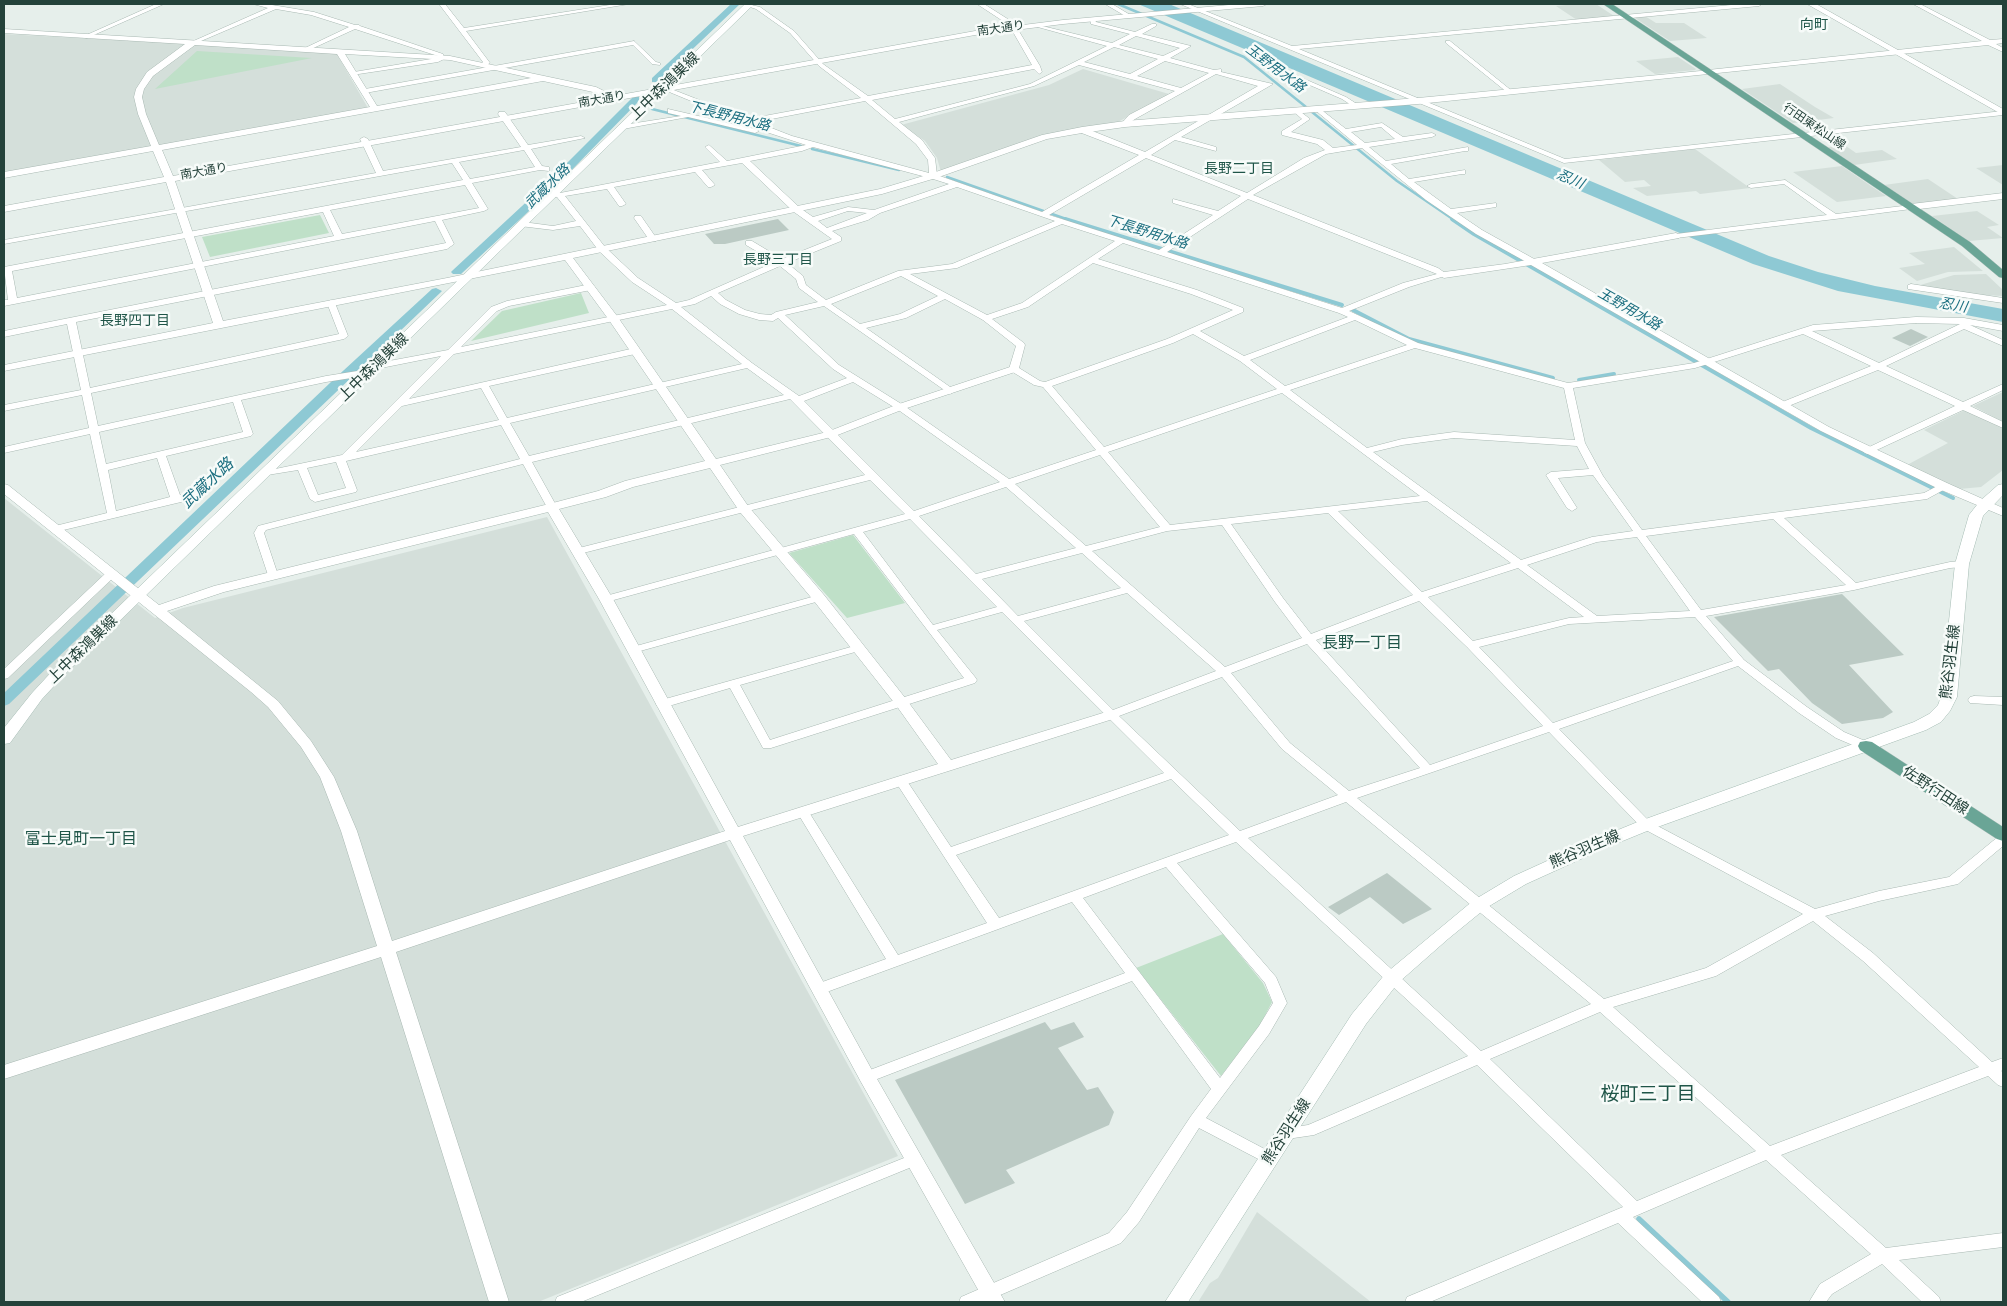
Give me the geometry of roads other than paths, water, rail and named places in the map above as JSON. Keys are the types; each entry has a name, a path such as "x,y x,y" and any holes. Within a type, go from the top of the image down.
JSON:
{"main road":[{"name":"行田東松山線","path":"1607,4 1966,244 2003,275"},
{"name":"上中森鴻巣線","path":"4,739 45,687 135,592 264,474 369,370 523,224 557,195 623,127 749,5"},
{"name":"熊谷羽生線","path":"1176,1302 1359,1019 1392,978 1480,904 1520,880 1560,860 1646,825 1866,746 1920,726 1935,718 1945,707 1949,696 1962,564 1976,515 2003,488"},
{"name":"佐野行田線","path":"1866,746 2003,837"}],"street":[{"path":"85,36 161,4"},
{"path":"256,4 312,13 438,53 441,57"},
{"path":"220,325 168,175 142,114 138,97 140,89 150,74 192,43 284,4"},
{"path":"308,4 312,13"},
{"path":"442,4 487,63 483,65"},
{"path":"462,30 626,4"},
{"path":"980,4 1013,26 1037,66 1043,80"},
{"path":"1108,4 1140,13"},
{"name":"南大通り","path":"4,204 816,59 1013,26 1226,4"},
{"name":"南大通り","path":"1190,8 1263,4"},
{"path":"1292,49 1759,4"},
{"path":"1812,4 2003,112"},
{"path":"1916,4 2003,50"},
{"path":"749,5 763,12 792,32 816,59 867,98 919,142 932,160 933,176"},
{"path":"1190,8 1415,102 1564,161 2003,112"},
{"name":"南大通り","path":"1013,26 1140,13"},
{"path":"1092,19 1093,23 1189,45 1130,76"},
{"path":"1036,24 1164,59 1219,70 1267,85 1046,214"},
{"path":"895,121 1023,88 1080,63 1154,25"},
{"path":"308,49 357,26"},
{"path":"4,31 441,57 545,78 596,90 609,96"},
{"path":"1448,42 1510,92"},
{"path":"4,368 797,210 882,191 933,176 1045,137 1082,130 1125,124 1415,102 2003,42"},
{"path":"365,91 634,43 654,63 658,64"},
{"path":"342,51 341,55 375,109"},
{"path":"354,74 438,60 441,57"},
{"path":"1080,63 1180,90"},
{"path":"745,122 1037,66"},
{"path":"1277,69 1344,98 1356,106"},
{"path":"1125,124 1132,117 1219,70"},
{"path":"4,175 545,78"},
{"path":"666,86 745,122 811,145 933,176 1062,221 1122,240 1164,250 1342,311 1414,345 1568,386 1701,363 1813,328 1916,320 2003,328"},
{"path":"1317,109 1344,131 1358,146 1385,163 1479,232 1528,263 1701,363 1939,489 2003,512"},
{"path":"671,111 686,117 753,131 766,130"},
{"path":"1297,111 1306,119 1285,133 1320,142 1332,151"},
{"path":"13,301 5,269 543,169 503,116"},
{"path":"623,127 686,117"},
{"path":"1344,131 1382,125 1402,140"},
{"path":"1082,130 1444,275"},
{"path":"1164,250 1248,195 1307,160 1332,151 1432,135"},
{"path":"4,242 526,146 581,138"},
{"path":"1176,138 1212,149"},
{"path":"365,141 380,173"},
{"path":"557,195 802,149 811,145"},
{"path":"709,147 725,163"},
{"path":"1385,163 1465,150"},
{"path":"4,303 484,209 454,160"},
{"path":"4,450 326,378 692,302 838,239 828,230 797,210 744,160"},
{"path":"696,169 711,185"},
{"path":"1408,181 1462,172"},
{"name":"南大通り","path":"4,209 168,175"},
{"path":"1751,186 1785,182 1835,217"},
{"path":"828,230 957,184"},
{"path":"608,186 622,204"},
{"path":"557,195 602,249 636,280 673,305 794,398 1111,715 1239,837 1479,1058 1714,1302"},
{"path":"1342,311 1406,285 1444,275 1528,263 1718,230 2003,196"},
{"path":"1176,202 1219,214"},
{"path":"1450,212 1493,205"},
{"path":"812,220 848,209 875,212"},
{"path":"326,210 339,238"},
{"path":"4,334 444,247 450,244 437,218"},
{"path":"638,218 653,238"},
{"path":"713,293 723,302 742,312 759,317 773,318 778,314 825,303 901,273 954,266 1062,221"},
{"path":"523,224 553,228 581,222"},
{"path":"986,318 1025,305 1122,240"},
{"path":"749,243 782,263 800,278 802,286 950,391"},
{"path":"567,256 613,318 744,509 819,598 947,766"},
{"path":"1014,369 1037,383 1046,385 1194,331 1240,310 1194,292 1092,260"},
{"path":"901,273 986,318 1021,345 1014,369"},
{"path":"1911,287 2003,301"},
{"path":"342,459 494,309 507,304 591,288"},
{"path":"858,327 903,316 945,296"},
{"path":"4,408 145,380 344,336 331,303"},
{"path":"778,314 836,367 900,407 1008,483 1224,672 1286,746 1602,1005 1883,1255 1933,1302"},
{"path":"1243,359 1355,317"},
{"path":"71,321 112,514"},
{"path":"1783,405 1879,366 1964,323"},
{"path":"1964,323 2003,343"},
{"path":"1194,331 1243,359 1594,619"},
{"path":"1804,331 2003,425"},
{"path":"606,599 912,515 1100,450 1286,390 1414,345"},
{"path":"399,404 635,351"},
{"path":"264,474 342,459 749,365"},
{"path":"158,610 201,594 552,507 629,484 831,434 900,407 1014,369"},
{"path":"273,576 259,533 262,528 526,460 794,398 854,378"},
{"path":"484,385 606,599 867,1077 993,1297"},
{"path":"1046,385 1166,528"},
{"path":"1568,386 1580,443 1595,472 1698,614 1740,662 1803,710 1840,735 1866,746"},
{"path":"1868,451 2003,387"},
{"path":"102,468 248,434 236,398"},
{"path":"1365,451 1402,442 1454,435 1580,443"},
{"path":"161,455 176,499"},
{"path":"302,467 314,499 352,490 342,459"},
{"path":"1572,508 1551,475 1595,472"},
{"path":"579,551 872,476"},
{"path":"4,488 256,689 272,704 306,744 327,777 349,831 499,1302"},
{"path":"4,1072 386,949 735,833 1111,715 1421,596 1596,539 1927,496 1939,489"},
{"path":"55,530 112,514 198,495"},
{"path":"974,578 1166,528 1430,498"},
{"path":"1331,510 1471,645 1646,825 1814,914 1997,1066 2003,1081"},
{"path":"1776,515 1854,587"},
{"path":"1225,522 1279,600 1310,640 1428,770"},
{"path":"734,684 766,745 971,680 930,629 856,530"},
{"path":"1471,645 1569,621 1698,614 1854,587 1950,565 1962,564"},
{"path":"4,675 9,663 115,576"},
{"path":"1016,620 1129,589"},
{"path":"633,650 819,598"},
{"path":"930,629 1004,608"},
{"path":"662,704 858,648"},
{"path":"819,989 1349,796 1740,662"},
{"path":"1974,700 2003,701"},
{"path":"948,853 1173,774"},
{"path":"901,781 996,925"},
{"path":"803,812 895,962"},
{"path":"1287,1133 1309,1131 1602,1005 1711,972 1814,914 1879,896 1953,882 2003,837"},
{"path":"967,1302 993,1297 1115,1238 1133,1217 1196,1120 1264,1030 1280,1003 1271,982 1169,862"},
{"path":"1075,896 1220,1089"},
{"path":"867,1077 1134,975"},
{"path":"1413,1302 1768,1153 1997,1066"},
{"path":"1196,1120 1269,1158"},
{"path":"563,1302 914,1160"},
{"path":"1818,1302 1826,1289 1883,1255 2003,1240"}],"water":[{"name":"忍川","path":"1138,4 1169,4 1769,256 1818,272 1875,286 2003,309 2003,322 1838,291 1753,264"}],"waterway":[{"name":"武蔵水路","path":"655,80 736,4"},
{"name":"玉野用水路","path":"1118,4 1244,57 1306,107"},
{"name":"武蔵水路","path":"457,272 553,183 636,99"},
{"name":"下長野用水路","path":"652,109 801,146"},
{"name":"玉野用水路","path":"1312,112 1397,181 1454,220"},
{"name":"下長野用水路","path":"812,149 899,170"},
{"name":"下長野用水路","path":"947,177 1069,220"},
{"name":"下長野用水路","path":"1065,219 1342,305"},
{"name":"玉野用水路","path":"1452,219 1474,234 1811,428 1953,498"},
{"name":"武蔵水路","path":"4,701 436,291"},
{"name":"下長野用水路","path":"1353,310 1409,339 1553,378"},
{"name":"下長野用水路","path":"1579,380 1614,374"},
{"path":"1639,1219 1728,1302"}],"district":[{"name":"向町","path":"1814,25"},
{"name":"長野二丁目","path":"1239,169"},
{"name":"長野三丁目","path":"778,260"},
{"name":"長野四丁目","path":"135,321"},
{"name":"長野一丁目","path":"1362,644"},
{"name":"富士見町一丁目","path":"81,840"},
{"name":"桜町三丁目","path":"1648,1095"}]}
